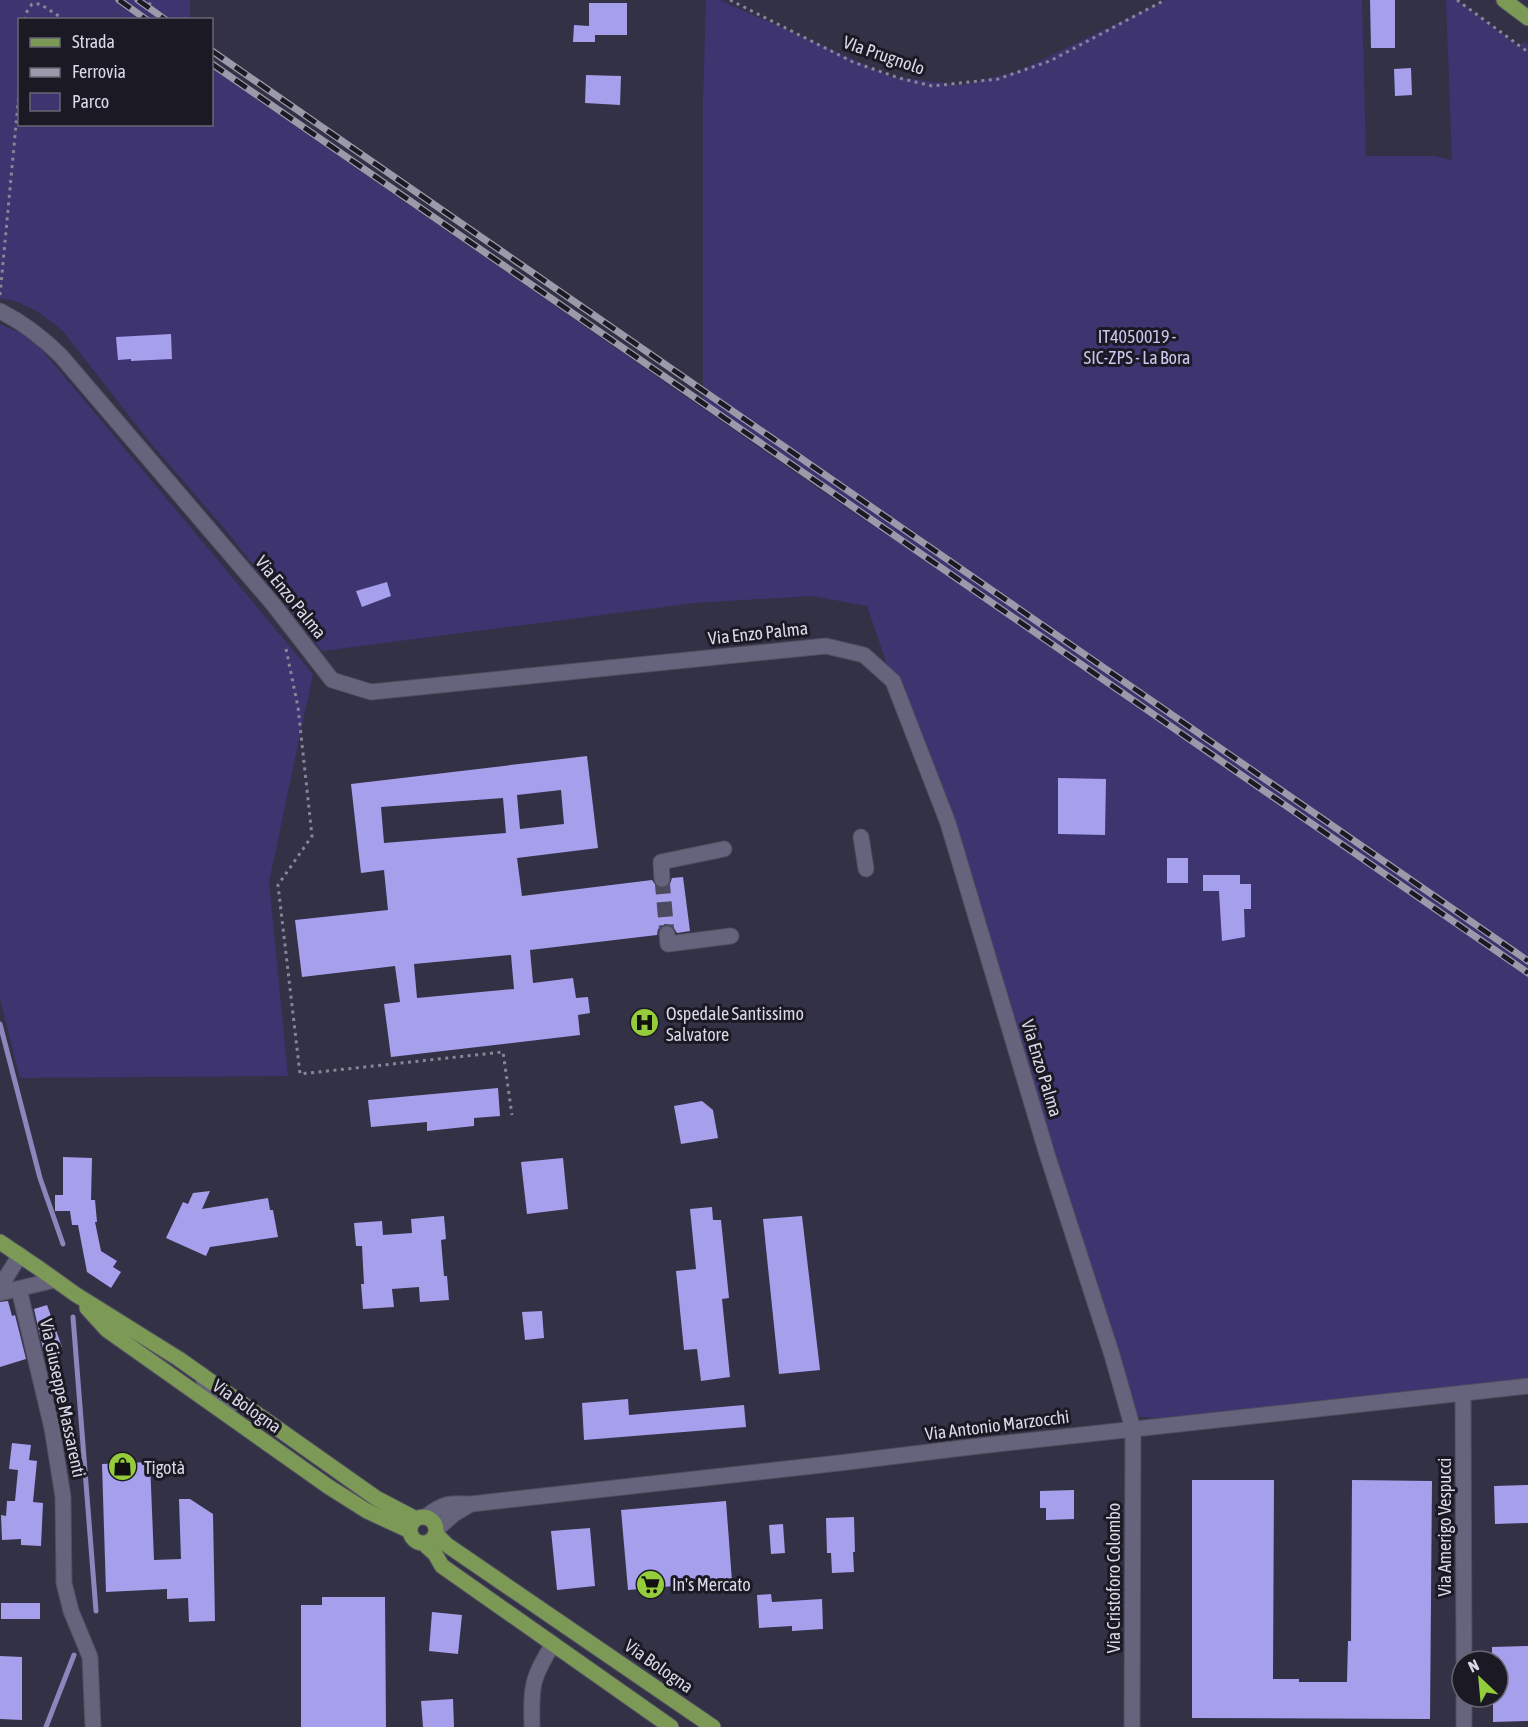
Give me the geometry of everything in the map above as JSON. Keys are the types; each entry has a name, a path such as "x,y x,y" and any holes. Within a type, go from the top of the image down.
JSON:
{"main road":[{"path":"1504,0 1528,18"},
{"name":"Via Bologna","path":"1,1245 20,1255 75,1294 202,1375 376,1498 417,1522"},
{"name":"Via Bologna","path":"75,1294 107,1330 328,1487 367,1511 417,1522 433,1521 436,1531 447,1545 713,1727"},
{"name":"Via Bologna","path":"417,1522 414,1539 423,1543 435,1554 442,1566 671,1727"},
{"path":"423,1543 431,1541 436,1531"}],"street":[{"name":"Via Enzo Palma","path":"0,311 21,321 41,336 61,356 273,604 332,680 372,692 826,646 864,655 893,681 948,823 1047,1154 1112,1355 1133,1429"},
{"path":"861,837 866,869"},
{"path":"662,879 660,862 724,849"},
{"path":"667,934 668,944 731,936"},
{"path":"0,1287 20,1255"},
{"path":"0,1293 55,1280"},
{"name":"Via Giuseppe Massarenti","path":"20,1289 52,1428 63,1497 64,1583 71,1611 90,1657 93,1727"},
{"path":"126,1326 139,1354"},
{"path":"202,1375 208,1392 242,1418 245,1428"},
{"name":"Via Antonio Marzocchi","path":"417,1522 437,1507 451,1503 471,1504 1528,1386"},
{"name":"Via Amerigo Vespucci","path":"1463,1393 1464,1649"},
{"name":"Via Cristoforo Colombo","path":"1132,1727 1133,1429"},
{"name":"Via Antonio Marzocchi","path":"436,1531 471,1504"},
{"path":"532,1727 533,1682 538,1667 553,1644"},
{"path":"1464,1709 1464,1727"}],"path":[{"path":"149,5 152,0"},
{"name":"VIa Prugnolo","path":"730,0 853,62 899,78 932,86 998,79 1050,61 1165,0"},
{"path":"1457,0 1528,52"},
{"path":"25,18 32,3 40,4 62,18"},
{"path":"0,296 18,103"},
{"path":"284,640 298,707 312,836 278,885 300,1074 503,1052 512,1115"}],"green space":[{"name":"IT4050019 - SIC-ZPS - La Bora","path":"0,0 190,0 190,18 18,18 18,126 213,126 213,69 881,532 703,404 703,100 706,0 720,0 892,77 962,85 1019,71 1165,0 1362,0 1366,156 1434,156 1452,160 1446,0 1457,0 1521,48 1522,42 1528,44 1528,1382 1156,1418 1128,1416 991,971 867,606 812,596 695,603 322,651 229,534 149,441 62,330 37,311 15,301 0,298"},
{"path":"0,324 33,339 313,674 269,882 288,1076 20,1078 0,999"}],"building":[{"path":"1370,0 1395,0 1395,48 1371,48"},
{"path":"589,3 627,3 627,35 595,35 595,42 573,42 574,25 589,26"},
{"path":"1411,68 1412,95 1395,96 1394,69"},
{"path":"586,75 621,76 620,105 585,103"},
{"path":"171,334 172,359 118,360 116,337"},
{"path":"387,582 391,596 362,607 356,591"},
{"path":"587,756 598,848 517,858 522,896 652,880 657,887 663,889 670,884 672,878 683,877 690,931 677,933 672,925 665,924 658,929 657,935 530,950 533,983 573,978 576,998 588,997 590,1013 578,1015 580,1035 391,1057 384,1004 400,1002 395,966 302,977 295,920 388,910 384,870 361,873 351,784","holes":["561,790 564,824 520,829 517,795","503,798 506,833 384,843 381,807","511,955 514,989 417,998 414,964"]},
{"path":"1058,778 1106,779 1105,835 1058,834"},
{"path":"1167,858 1188,858 1188,883 1167,883"},
{"path":"1203,875 1240,875 1240,884 1251,884 1251,909 1244,909 1245,937 1222,941 1219,891 1203,891"},
{"path":"498,1088 500,1116 474,1118 474,1126 427,1131 427,1122 371,1127 368,1100"},
{"path":"702,1101 713,1110 718,1138 681,1144 674,1106"},
{"path":"63,1157 92,1158 91,1200 95,1200 97,1222 95,1222 101,1251 117,1261 113,1267 121,1272 111,1288 87,1272 78,1225 72,1225 70,1211 55,1211 55,1195 63,1195"},
{"path":"563,1158 568,1209 527,1214 521,1162"},
{"path":"210,1191 202,1209 268,1198 270,1210 273,1210 278,1237 210,1247 206,1256 166,1238 183,1202 188,1204 193,1193"},
{"path":"712,1207 713,1220 721,1220 729,1298 722,1299 730,1377 701,1381 697,1349 684,1350 676,1271 696,1269 690,1209"},
{"path":"444,1216 446,1239 441,1240 449,1300 420,1302 419,1287 392,1289 394,1307 363,1309 362,1246 356,1246 354,1223 382,1221 383,1235 412,1233 411,1219"},
{"path":"802,1216 820,1370 779,1374 763,1219"},
{"path":"8,1301 12,1316 15,1315 26,1359 0,1367 0,1302"},
{"path":"47,1305 62,1347 44,1353 34,1309"},
{"path":"542,1311 544,1338 525,1340 522,1312"},
{"path":"628,1399 629,1415 744,1405 746,1427 584,1440 582,1403"},
{"path":"12,1443 31,1445 29,1460 37,1461 33,1502 43,1503 41,1546 21,1545 21,1539 2,1540 1,1515 6,1516 7,1501 15,1501 18,1470 9,1469"},
{"path":"150,1462 154,1560 181,1559 179,1499 190,1499 213,1514 215,1621 189,1622 188,1598 167,1599 167,1589 106,1592 102,1464"},
{"path":"1192,1480 1274,1480 1273,1679 1299,1679 1299,1682 1347,1682 1348,1641 1351,1641 1352,1480 1432,1481 1430,1719 1192,1718"},
{"path":"1528,1485 1528,1523 1495,1524 1494,1486"},
{"path":"1074,1490 1074,1519 1046,1520 1046,1508 1040,1508 1040,1491"},
{"path":"726,1501 732,1581 628,1590 621,1510"},
{"path":"854,1517 854,1572 832,1573 831,1553 827,1553 826,1518"},
{"path":"783,1524 785,1553 771,1554 769,1525"},
{"path":"590,1528 595,1586 557,1590 551,1531"},
{"path":"771,1594 772,1602 822,1599 823,1629 792,1631 792,1626 759,1628 757,1595"},
{"path":"322,1597 385,1597 386,1727 301,1727 301,1605 322,1605"},
{"path":"1,1603 40,1603 40,1619 1,1619"},
{"path":"432,1612 462,1615 458,1654 429,1651"},
{"path":"1528,1646 1528,1721 1493,1722 1493,1709 1510,1709 1510,1649 1492,1649 1492,1647"},
{"path":"0,1656 22,1657 22,1720 0,1719"},
{"path":"453,1699 454,1727 423,1727 421,1701"}],"waterway":[{"path":"0,1024 40,1178 63,1244"},
{"path":"73,1317 96,1611"},
{"path":"46,1727 74,1655"}],"tunnel":[{"path":"662,879 667,934"}],"railway":[{"path":"119,0 144,18"},
{"path":"138,0 163,18"},
{"path":"213,52 1528,961"},
{"path":"213,65 1528,973"}],"place":[{"name":"Ospedale Santissimo Salvatore","path":"645,1023"},
{"name":"Tigotà","path":"123,1467"},
{"name":"In's Mercato","path":"651,1584"}]}
